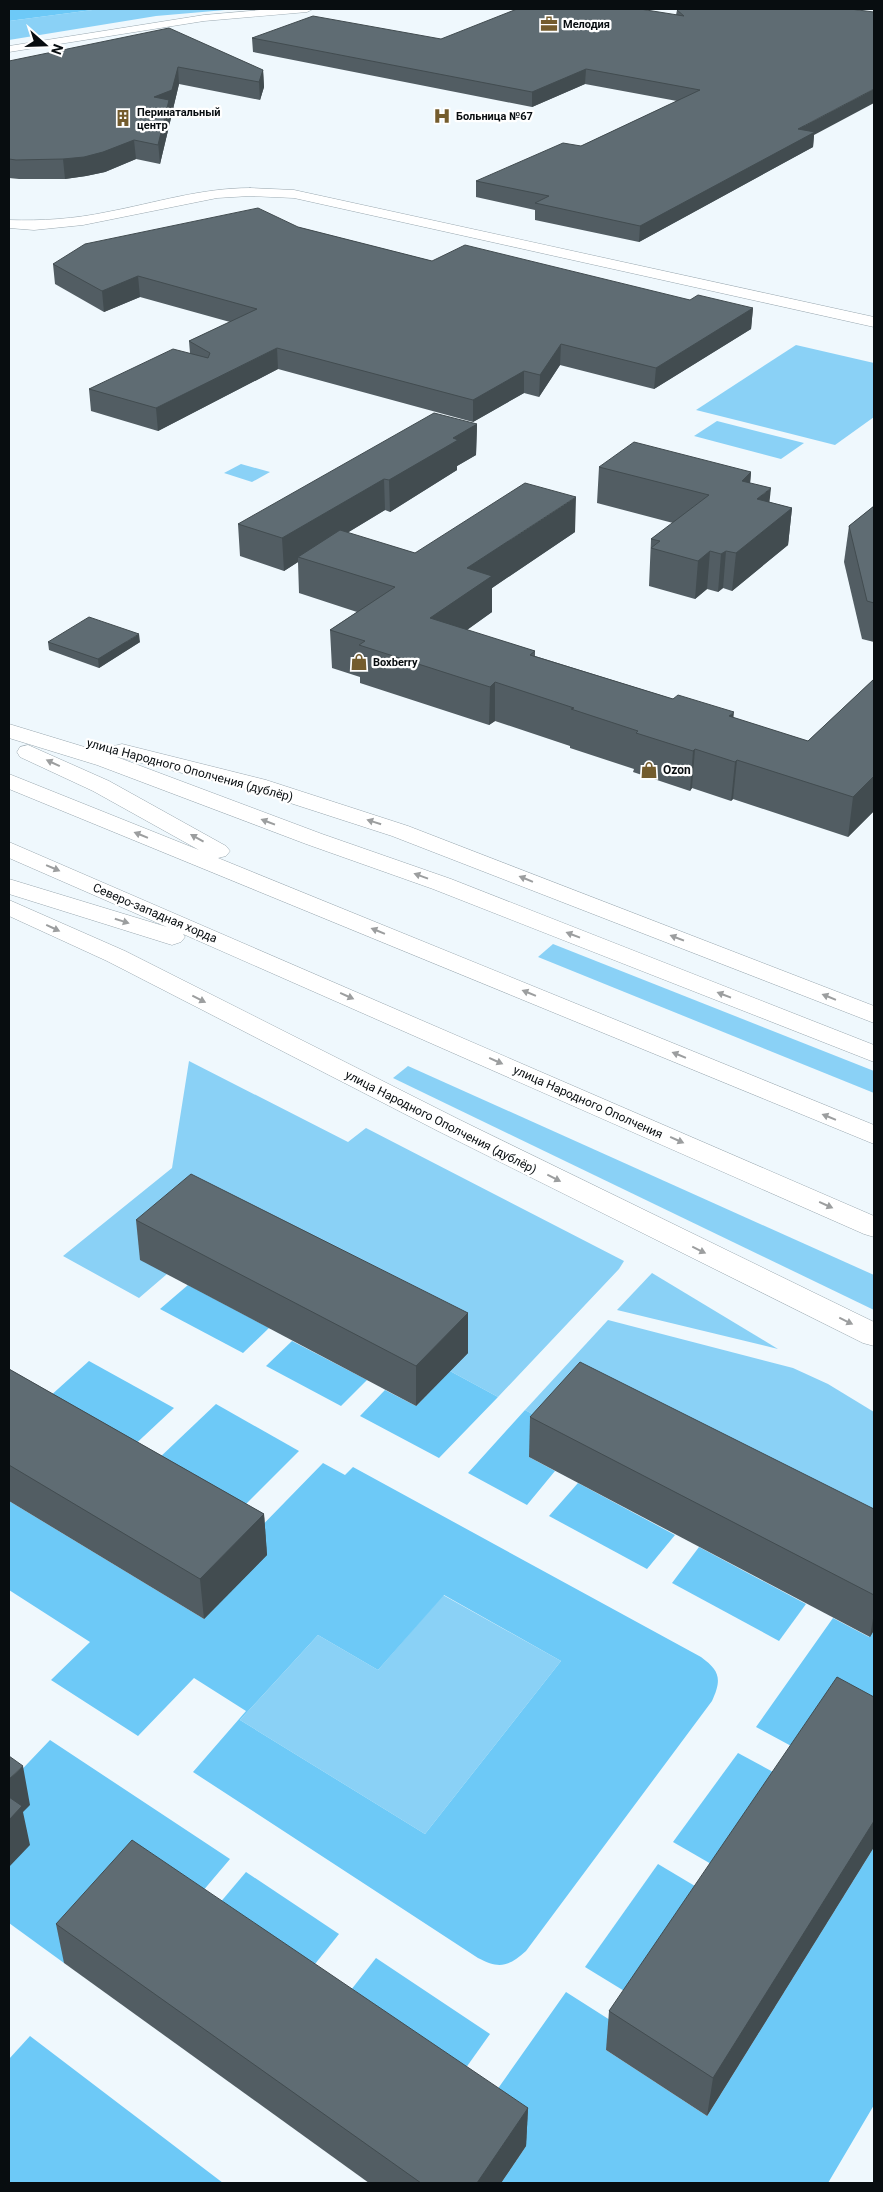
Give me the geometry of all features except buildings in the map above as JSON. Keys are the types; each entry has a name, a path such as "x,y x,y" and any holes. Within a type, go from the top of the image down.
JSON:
{"main road":[{"path":"9,49 204,18 307,9"},
{"path":"9,224 65,223 207,195 233,192 294,194 874,322"},
{"name":"улица Народного Ополчения (дублёр)","path":"9,725 258,785 400,831 874,1014"},
{"path":"9,731 105,760 442,884 874,1054"},
{"path":"9,742 101,786 203,842 299,899"},
{"path":"9,781 874,1135"},
{"name":"Северо-западная хорда","path":"9,849 302,977"},
{"path":"9,886 302,977"},
{"name":"улица Народного Ополчения (дублёр)","path":"9,907 116,956 456,1130 874,1335"},
{"name":"улица Народного Ополчения","path":"302,977 874,1227"}],"shaded area":[{"path":"9,9 100,9 9,21"},
{"path":"100,9 237,9 156,16 9,40 9,21"},
{"path":"796,345 874,363 874,417 835,445 696,410"},
{"path":"717,421 804,443 781,459 694,436"},
{"path":"241,464 270,472 252,482 224,473"},
{"path":"553,944 874,1071 874,1093 538,957"},
{"path":"189,1061 348,1142 366,1128 624,1261 619,1269 498,1397 450,1371 167,1274 139,1298 63,1256 172,1168"},
{"path":"408,1066 874,1275 874,1310 393,1078"},
{"path":"652,1273 778,1349 617,1310"},
{"path":"188,1285 269,1328 243,1353 160,1309"},
{"path":"608,1320 793,1368 828,1384 874,1412 874,1553 556,1427 525,1410"},
{"path":"292,1341 367,1380 341,1406 266,1366"},
{"path":"89,1361 174,1408 113,1465 28,1416"},
{"path":"450,1371 498,1397 439,1458 360,1416 385,1390 416,1406"},
{"path":"216,1404 299,1451 222,1528 137,1479"},
{"path":"525,1410 556,1427 529,1457 555,1471 527,1505 468,1473"},
{"path":"323,1463 345,1475 353,1467 701,1657 715,1671 718,1681 712,1701 526,1951 514,1960 498,1965 478,1958 193,1772 246,1711 194,1678 138,1736 51,1680 90,1642 9,1590 9,1501 204,1619 246,1542","holes":["444,1595 561,1661 425,1834 240,1720 318,1635 378,1670"]},
{"path":"578,1483 675,1535 647,1569 549,1516"},
{"path":"699,1547 806,1604 779,1641 672,1583"},
{"path":"443,1595 561,1661 425,1834 240,1720 318,1635 378,1670"},
{"path":"833,1618 869,1637 874,1630 874,1741 806,1754 756,1727"},
{"path":"50,1740 230,1859 185,1912 138,1880 64,1963 9,1923 9,1783"},
{"path":"738,1753 788,1780 725,1872 673,1842"},
{"path":"874,1847 874,2105 828,2183 501,2183 526,2146 480,2114 566,1992 621,2027 606,2050 707,2116"},
{"path":"658,1864 710,1895 639,2000 585,1967"},
{"path":"246,1872 339,1934 295,1989 202,1924"},
{"path":"376,1958 490,2034 448,2093 333,2013"},
{"path":"30,2036 223,2183 9,2183 9,2059"}],"place":[{"name":"Мелодия","path":"549,24"},
{"name":"Больница №67","path":"442,116"},
{"name":"Перинатальный центр","path":"123,118"},
{"name":"Boxberry","path":"359,662"},
{"name":"Ozon","path":"649,770"}]}
